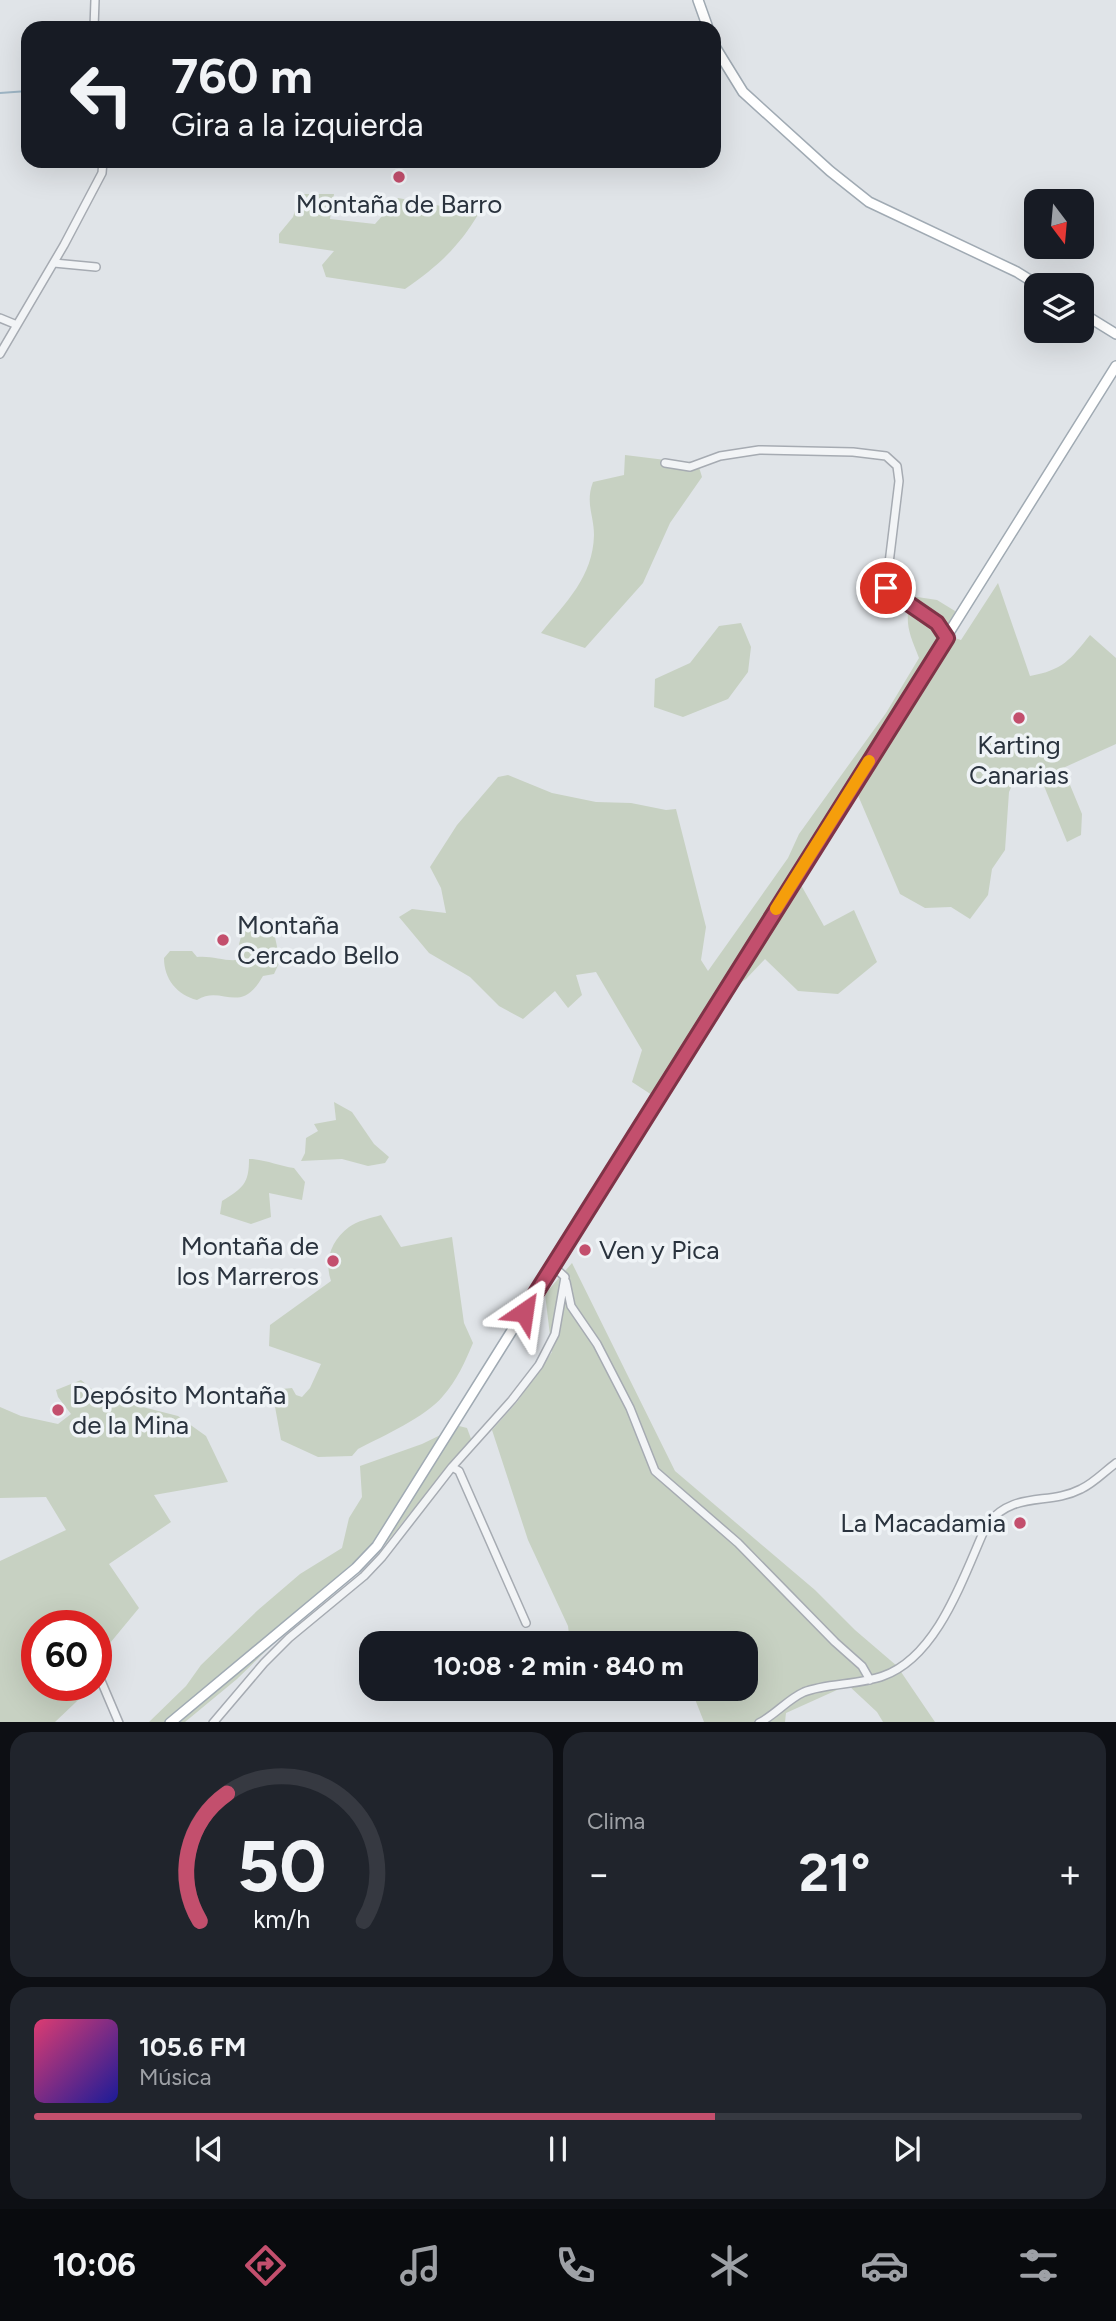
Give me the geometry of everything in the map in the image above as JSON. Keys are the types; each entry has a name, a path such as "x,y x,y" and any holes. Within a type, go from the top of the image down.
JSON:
{"main road":[{"path":"698,0 706,21"},
{"path":"721,56 743,92 830,171 869,202 1024,276"},
{"path":"1094,320 1116,334"},
{"path":"171,1722 356,1568 377,1546 1116,366"}],"street":[{"path":"94,21 95,0"},
{"path":"0,354 54,263 102,168"},
{"path":"54,263 96,267"},
{"path":"0,318 18,325"},
{"path":"665,463 690,467 720,456 759,450 853,452 886,456 897,466 899,481 886,588 937,623 947,638"},
{"path":"553,1266 565,1277 571,1306 597,1345 630,1408 655,1471 738,1543 862,1666 870,1680"},
{"path":"214,1722 289,1638 364,1576 382,1557 452,1467 512,1399 547,1351 555,1334 565,1277"},
{"path":"760,1722 804,1692 870,1680 905,1666 940,1624 987,1524 996,1513 1014,1503 1080,1490 1116,1463"},
{"path":"452,1467 459,1471 526,1623"},
{"path":"109,1701 118,1722"}],"green space":[{"path":"300,194 334,194 330,219 375,224 398,198 479,213 464,236 446,256 405,289 326,277 322,265 334,251 279,243 279,234 293,217"},
{"path":"625,455 698,464 702,477 670,523 643,583 585,648 541,633 576,588 589,564 594,535 590,503 593,482 624,475"},
{"path":"998,583 1030,676 1050,671 1065,663 1090,635 1116,658 1116,744 1063,768 1082,814 1081,835 1067,842 1037,769 1016,777 1009,792 1005,850 992,869 988,895 970,919 951,907 925,908 900,894 857,793 801,885 824,926 854,910 877,962 838,994 798,991 765,959 746,979 713,1002 652,1095 632,1082 642,1050 596,972 576,975 582,995 568,1008 555,991 523,1019 499,1006 470,977 429,953 399,917 412,909 446,913 441,888 430,867 457,825 498,777 508,775 552,793 596,802 676,809 706,927 701,960 708,971 788,858 799,834 886,713 919,658 909,628 911,596 937,600 955,611 952,637 961,640"},
{"path":"741,623 751,647 748,672 728,699 683,717 654,707 655,679 690,663 719,626"},
{"path":"243,930 275,937 280,961 274,974 263,976 246,995 215,995 197,1000 183,994 173,985 166,973 164,958 170,951 192,951 197,957 242,959 239,944"},
{"path":"334,1102 352,1112 374,1144 389,1157 385,1163 368,1166 342,1159 301,1161 305,1153 306,1138 318,1131 314,1124 336,1120"},
{"path":"249,1159 294,1168 305,1182 302,1200 269,1193 271,1217 251,1224 220,1214 222,1201 240,1189 246,1180"},
{"path":"381,1215 401,1247 452,1237 464,1323 473,1343 452,1384 426,1411 404,1426 358,1449 352,1456 318,1457 281,1440 272,1390 292,1388 296,1395 302,1397 310,1388 321,1364 269,1346 270,1325 331,1281 329,1258 343,1232 356,1223"},
{"path":"572,1263 675,1471 815,1590 855,1630 897,1666 935,1722 883,1722 877,1712 848,1685 786,1713 785,1722 704,1722 696,1701 758,1701 758,1631 569,1631 528,1540 492,1430 517,1402 552,1352 545,1294"},
{"path":"81,1380 93,1390 123,1402 178,1416 206,1436 228,1482 154,1495 171,1522 109,1564 139,1608 112,1641 112,1610 21,1610 21,1701 77,1701 55,1722 0,1722 0,1561 66,1530 46,1497 0,1498 0,1407 21,1416 58,1424 71,1414 56,1390"},
{"path":"459,1426 467,1428 473,1444 383,1547 362,1555 314,1597 280,1637 237,1679 185,1722 149,1722 186,1686 201,1665 258,1610 300,1574 342,1548 349,1518 362,1497 360,1466 422,1444"}],"waterway":[{"path":"0,93 21,92"}],"slow traffic":[{"path":"776,909 869,761"}],"place":[{"name":"Montaña de Barro","path":"399,177"},
{"name":"Karting Canarias","path":"1019,718"},
{"name":"Montaña Cercado Bello","path":"223,940"},
{"name":"Ven y Pica","path":"585,1250"},
{"name":"Montaña de los Marreros","path":"333,1261"},
{"name":"Depósito Montaña de la Mina","path":"58,1410"},
{"name":"La Macadamia","path":"1020,1523"}],"route":[{"path":"524,1312 947,638 937,623 886,588"}]}
